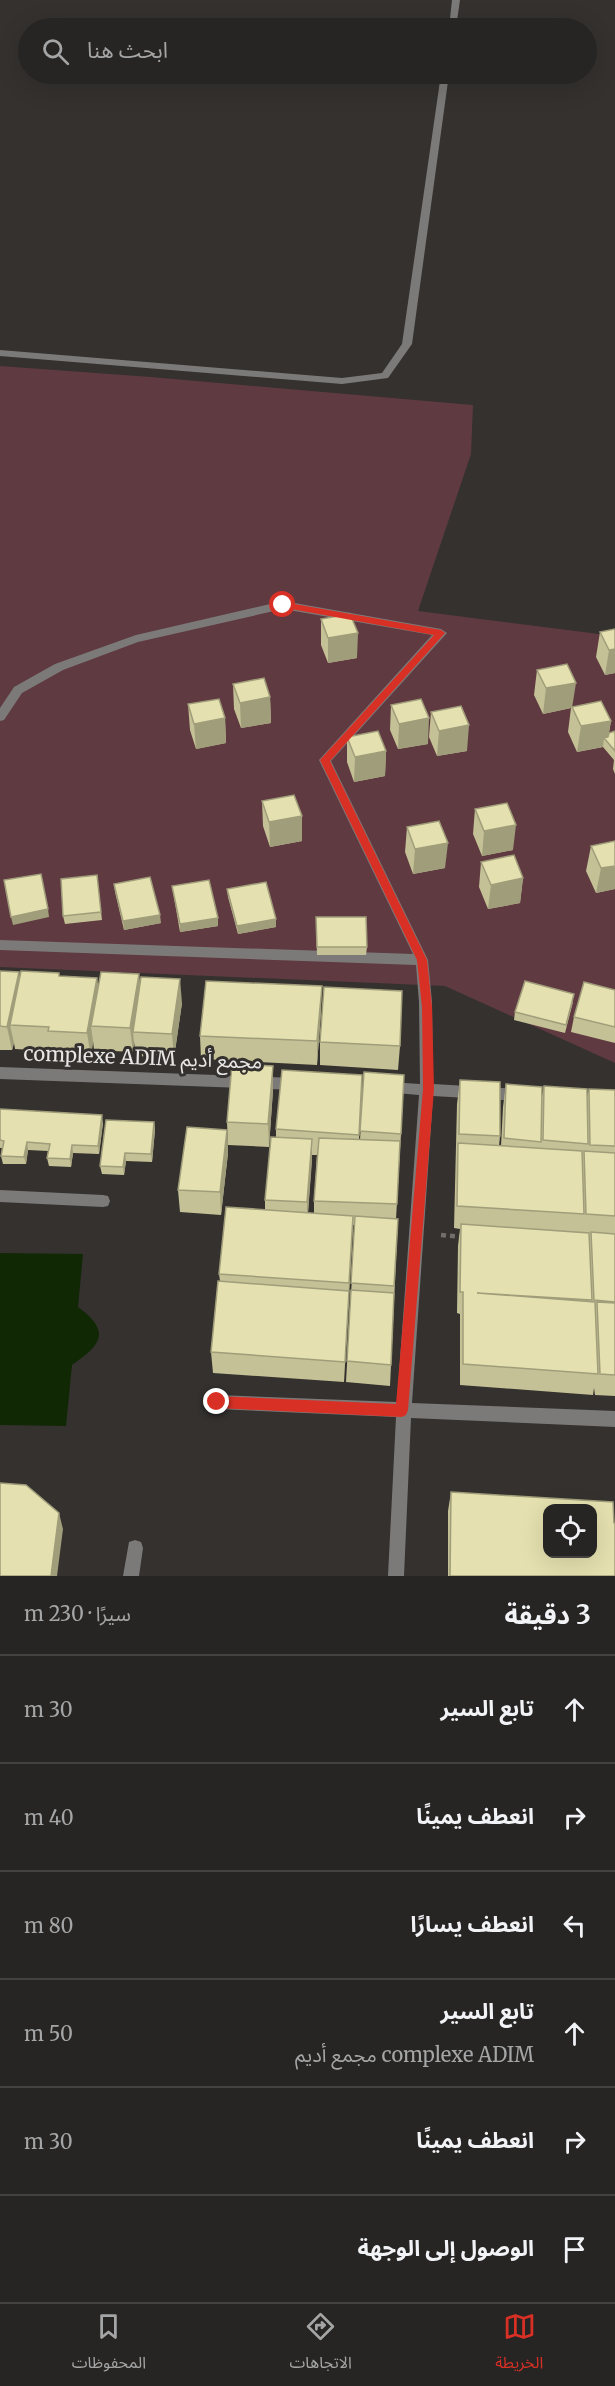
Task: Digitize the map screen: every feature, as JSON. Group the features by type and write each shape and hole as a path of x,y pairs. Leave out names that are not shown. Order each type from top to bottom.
{"street":[{"path":"453,18 456,0"},
{"path":"0,353 342,381 385,376 407,344 444,84"},
{"path":"0,717 18,690 59,667 136,639 283,605 441,633 325,760 422,960 427,1007 428,1089 402,1410 396,1576"},
{"path":"0,945 422,960"},
{"name":"complexe ADIM مجمع أديم","path":"0,1073 309,1085"},
{"path":"381,1088 533,1096"},
{"path":"0,1196 103,1201"},
{"path":"217,1402 615,1419"},
{"path":"131,1576 135,1548"}],"shaded area":[{"path":"0,366 473,405 471,454 418,611 615,636 615,1063 445,986 0,967"},
{"path":"0,1253 83,1254 78,1307 95,1323 99,1331 99,1338 90,1351 72,1365 66,1426 0,1425"}],"building":[{"path":"350,614 358,633 328,638 321,619"},
{"path":"615,629 615,649 609,650 600,632"},
{"path":"567,664 576,683 546,688 537,670"},
{"path":"264,678 270,697 240,703 233,684"},
{"path":"219,699 225,718 194,724 188,704"},
{"path":"421,699 429,718 399,724 391,705"},
{"path":"601,701 611,721 581,726 572,707"},
{"path":"461,706 469,725 439,731 431,712"},
{"path":"378,731 386,751 355,757 347,737"},
{"path":"615,731 615,751 604,738"},
{"path":"294,795 302,816 269,822 262,801"},
{"path":"507,803 516,825 484,831 475,809"},
{"path":"439,821 448,843 415,849 407,827"},
{"path":"615,841 615,866 601,868 591,846"},
{"path":"514,855 523,878 491,885 481,862"},
{"path":"41,874 48,909 11,917 4,880"},
{"path":"97,875 101,912 63,916 61,879"},
{"path":"150,877 160,915 123,921 114,884"},
{"path":"209,880 218,918 180,924 172,886"},
{"path":"266,882 276,919 237,926 227,889"},
{"path":"316,917 366,917 367,947 317,947"},
{"path":"0,971 19,972 7,1027 0,1026"},
{"path":"21,971 97,978 87,1033 48,1031 49,1027 10,1025"},
{"path":"101,972 139,974 130,1028 91,1026"},
{"path":"141,977 180,979 172,1034 133,1032"},
{"path":"206,981 322,986 317,1041 200,1036"},
{"path":"525,981 574,994 566,1025 515,1012"},
{"path":"584,982 615,990 615,1027 574,1017"},
{"path":"324,987 402,991 400,1046 320,1042"},
{"path":"232,1064 273,1066 268,1124 227,1122"},
{"path":"282,1070 362,1075 359,1135 276,1129"},
{"path":"364,1072 404,1075 401,1134 360,1131"},
{"path":"460,1080 500,1082 500,1136 459,1134"},
{"path":"506,1084 542,1087 541,1142 504,1138"},
{"path":"544,1086 587,1089 588,1144 543,1140"},
{"path":"589,1089 615,1090 615,1146 590,1145"},
{"path":"0,1109 102,1115 98,1146 72,1145 70,1159 47,1158 50,1144 27,1142 24,1157 1,1156 4,1141 0,1140"},
{"path":"106,1120 154,1122 151,1154 125,1153 123,1167 100,1166"},
{"path":"187,1127 227,1130 220,1192 178,1190"},
{"path":"271,1137 312,1139 307,1202 265,1200"},
{"path":"319,1138 400,1141 397,1204 314,1201"},
{"path":"458,1143 582,1151 584,1214 457,1206"},
{"path":"584,1151 615,1153 615,1216 586,1214"},
{"path":"226,1207 353,1216 349,1283 219,1274"},
{"path":"355,1216 398,1219 394,1286 351,1283"},
{"path":"461,1224 589,1233 592,1300 477,1293 595,1302 598,1374 463,1364 463,1292 460,1292"},
{"path":"591,1232 615,1234 615,1302 594,1300"},
{"path":"218,1281 349,1291 345,1362 211,1352"},
{"path":"351,1290 394,1293 391,1365 347,1361"},
{"path":"597,1302 615,1303 615,1375 600,1374"},
{"path":"0,1483 26,1485 59,1513 51,1576 0,1576"},
{"path":"451,1492 613,1502 615,1576 450,1576"}],"route":[{"path":"217,1402 402,1410 417,1234 428,1089 427,1007 422,960 325,760 441,633 283,605"}]}
